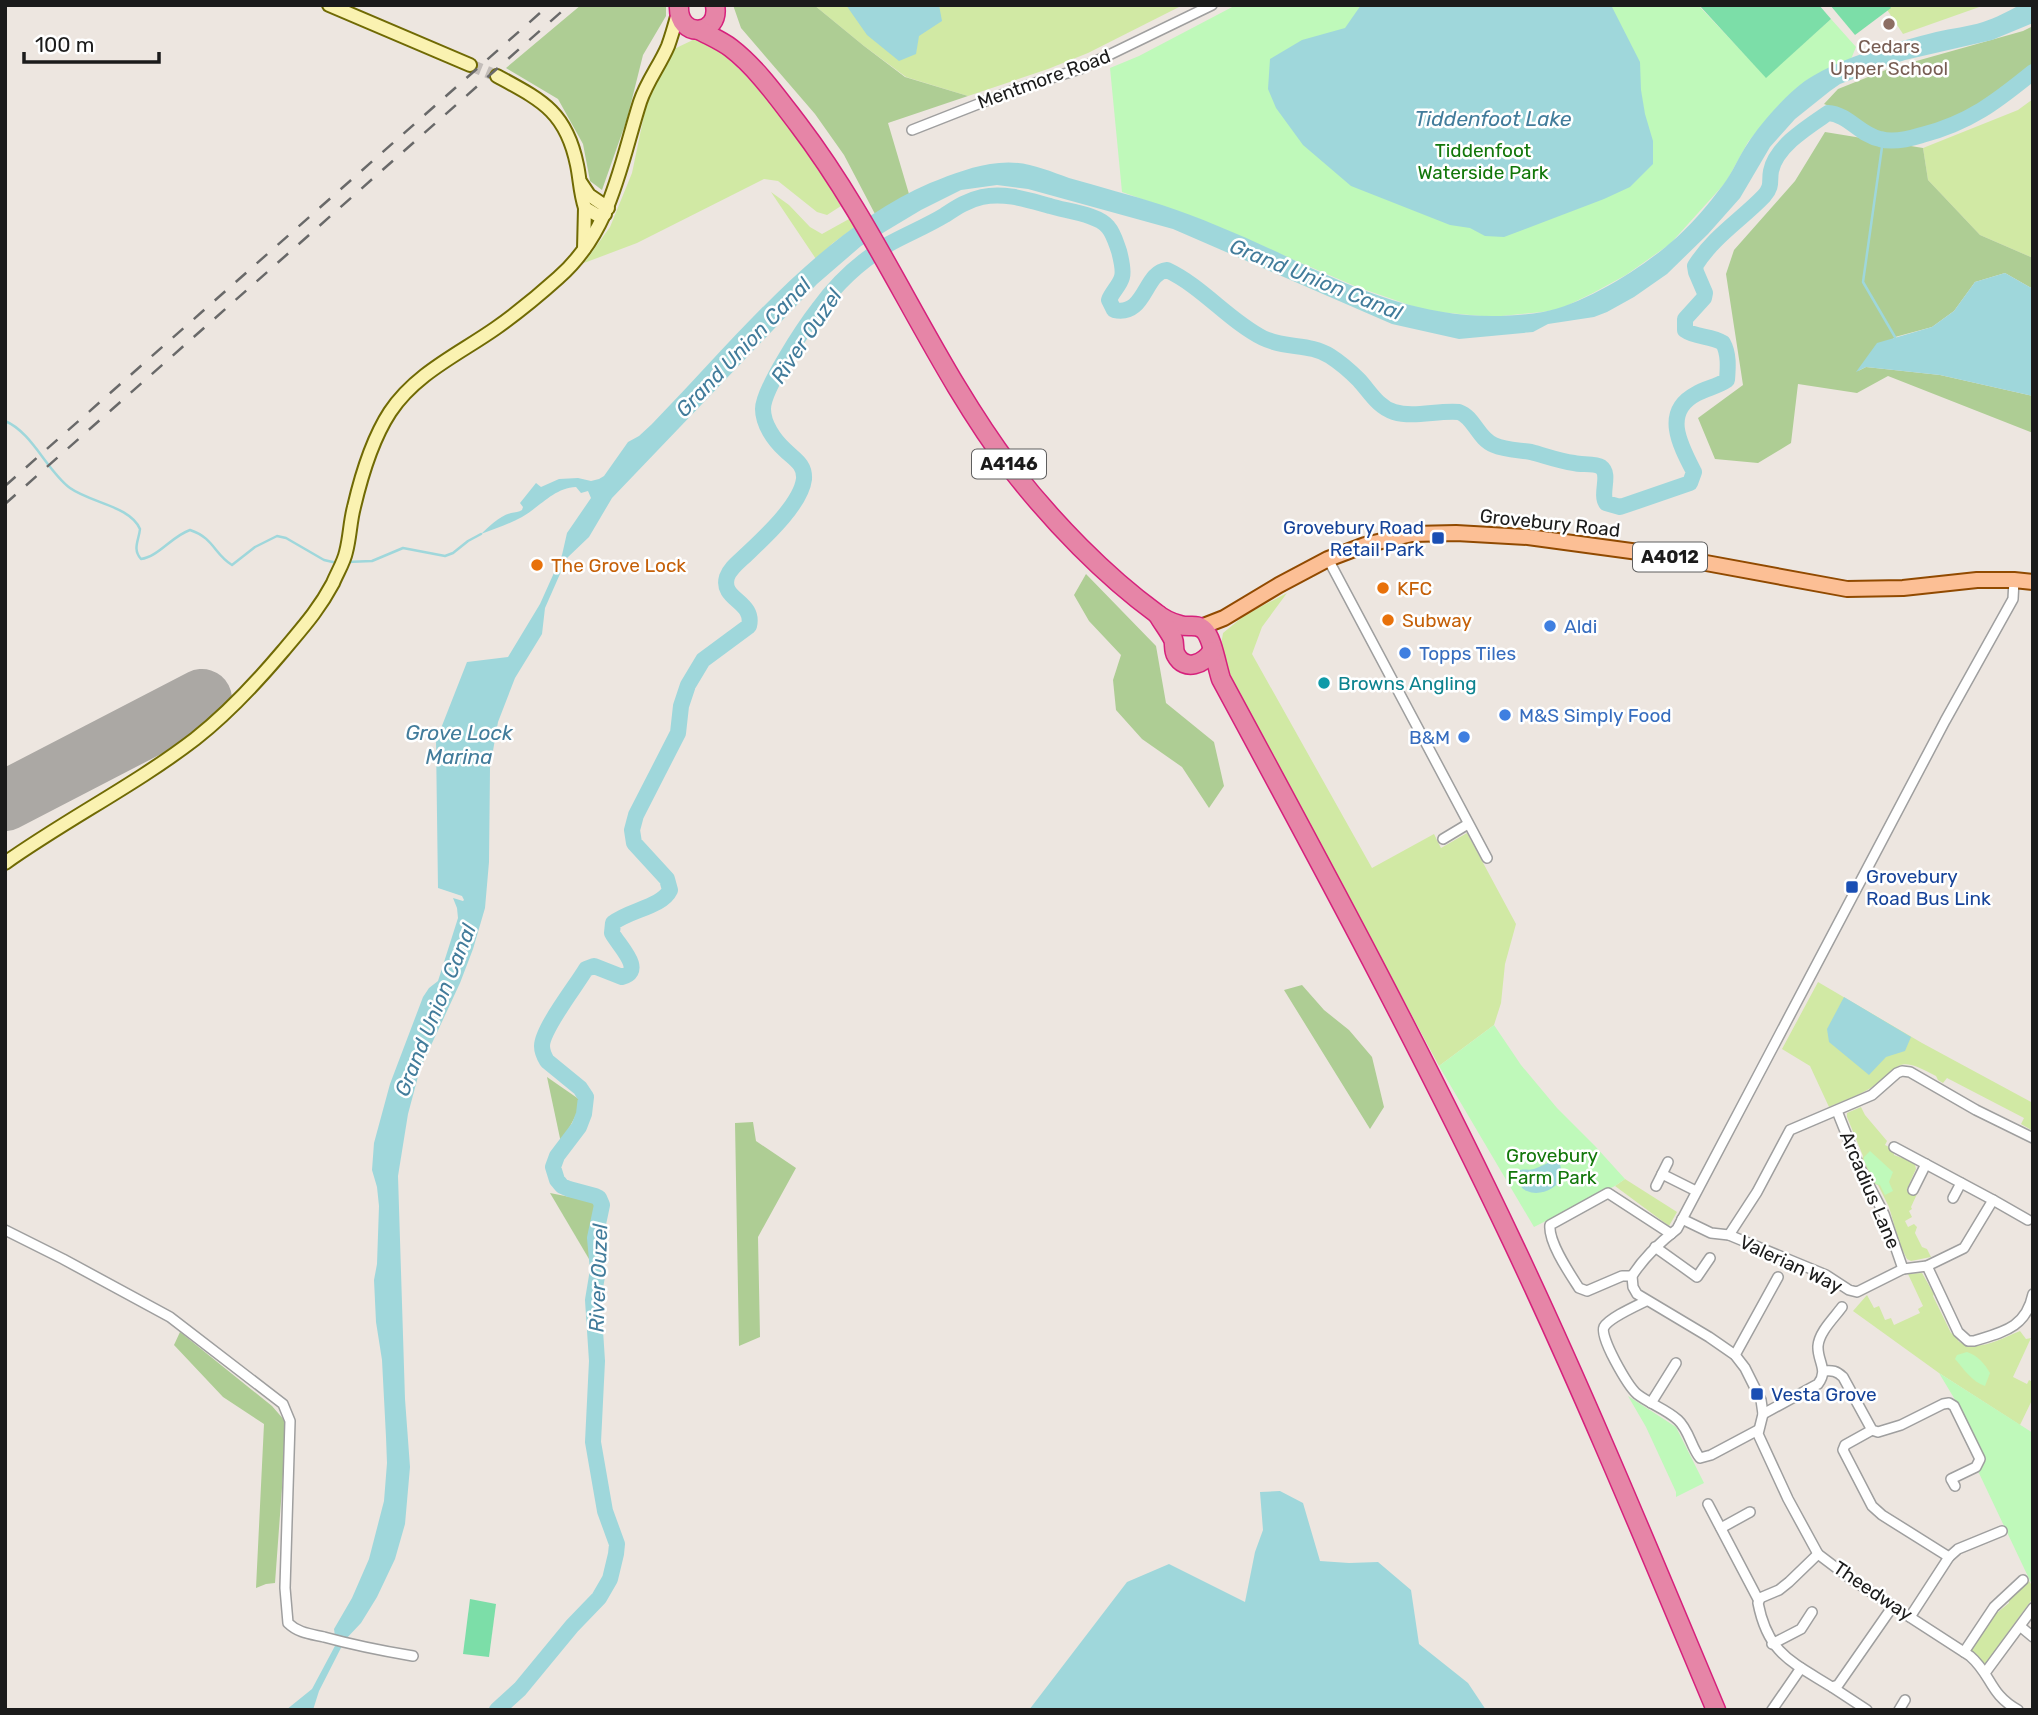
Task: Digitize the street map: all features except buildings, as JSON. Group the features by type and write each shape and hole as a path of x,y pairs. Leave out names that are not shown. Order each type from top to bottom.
{"highway":[{"path":"679,8 684,24 697,30 711,24 715,9"},
{"name":"A4146","path":"715,9 731,48"},
{"name":"A4146","path":"697,30 731,48 748,64 812,142 841,185 964,399 1013,471 1061,528 1111,575 1158,615 1203,636 1221,679 1421,1058 1511,1240 1585,1400 1716,1710"},
{"name":"A4146","path":"1158,615 1174,640 1174,652 1179,660 1188,665 1198,664 1221,679"},
{"path":"1174,640 1179,631 1203,636 1207,660 1198,664"}],"main road":[{"path":"329,5 470,65"},
{"path":"5,863 195,738 249,690 307,624 332,583 346,553 358,492 377,437 390,412 426,374 522,308 560,276 584,249 606,211 627,153 641,100 667,47 679,8"},
{"path":"667,47 697,30"},
{"path":"497,76 537,97 564,127 581,183 584,249"},
{"path":"581,183 606,211"},
{"path":"584,208 597,215 606,211"},
{"name":"Grovebury Road","path":"1203,636 1224,618 1270,589 1328,559 1365,545 1412,534 1479,533 1540,538 1668,556 1847,589 1903,588 1977,580 2033,582"}],"street":[{"name":"Mentmore Road","path":"912,130 1019,88 1080,69 1212,5"},
{"path":"1328,559 1487,858"},
{"path":"1646,1301 1608,1322 1603,1330 1603,1335 1635,1392 1681,1422 1700,1458 1758,1430 1763,1413 1761,1400 1745,1368 1735,1355 1646,1301 1633,1287 1632,1276 1655,1247 1677,1229 2012,599 2014,580"},
{"path":"1443,839 1468,824"},
{"path":"1728,1235 1757,1192 1790,1130 1872,1095 1902,1071 1910,1072 1976,1110 2033,1138"},
{"name":"Arcadius Lane","path":"1837,1111 1859,1166 1884,1214 1903,1269"},
{"path":"1894,1147 2028,1220"},
{"path":"1656,1186 1668,1162"},
{"path":"1913,1190 1926,1164"},
{"path":"1662,1174 1696,1191"},
{"path":"1953,1198 1961,1183"},
{"path":"1632,1276 1622,1276 1587,1291 1579,1288 1553,1241 1550,1225 1608,1193 1671,1234"},
{"name":"Valerian Way","path":"1682,1219 1711,1233 1728,1235 1826,1275 1857,1292 1903,1269 1927,1266 1964,1248 1993,1200"},
{"path":"5,1230 170,1317 283,1404 290,1421 286,1619 290,1626 298,1631 350,1645 413,1656"},
{"path":"1655,1247 1698,1277 1710,1258"},
{"path":"1927,1266 1958,1332 1968,1340 1974,1341 2015,1326 2022,1320 2033,1294"},
{"path":"1735,1355 1779,1277"},
{"path":"1763,1413 1818,1384 1822,1379 1824,1371 1819,1355 1820,1338 1842,1307"},
{"path":"1651,1402 1676,1363"},
{"path":"1824,1371 1833,1370 1843,1377 1872,1430 1878,1432 1943,1404 1954,1406 1980,1459 1976,1466 1951,1479"},
{"name":"Theedway","path":"1758,1430 1788,1499 1818,1554 1851,1579 1975,1660 2000,1699 2018,1710"},
{"path":"1872,1430 1845,1445 1843,1450 1872,1506 1950,1557"},
{"path":"1708,1504 1759,1601 1759,1611 1772,1644 1783,1656 1832,1687 1852,1706 1867,1710"},
{"path":"1721,1528 1749,1513"},
{"path":"1910,1617 1958,1549 2001,1531"},
{"path":"1759,1601 1789,1582 1818,1554"},
{"path":"1964,1652 1994,1606 2023,1580"},
{"path":"1832,1687 1841,1682 1893,1606"},
{"path":"1985,1673 2033,1608"},
{"path":"1772,1644 1801,1629 1812,1612"},
{"path":"2021,1626 2033,1637"},
{"path":"1772,1710 1801,1668"},
{"path":"1899,1710 1905,1700"}],"green space":[{"path":"581,5 666,5 666,16 643,55 627,119 602,190 590,181 583,144 558,99 506,68"},
{"path":"733,5 814,5 905,77 968,96 888,123 909,194 875,214 844,155 815,114 741,28"},
{"path":"814,5 1183,5 1088,53 968,96 906,77"},
{"name":"Tiddenfoot Waterside Park","path":"1236,5 1698,5 1766,77 1831,19 1856,47 1851,59 1807,80 1777,107 1748,142 1726,182 1670,244 1626,275 1560,309 1492,317 1427,311 1357,287 1201,220 1122,192 1110,68 1139,56"},
{"path":"1699,5 1819,5 1831,19 1766,78"},
{"path":"1830,5 1889,5 1891,8 1855,35"},
{"path":"1884,5 1985,5 1903,34"},
{"path":"2033,26 2033,63 1963,116 1907,133 1884,134 1862,127 1837,109 1824,104 1838,89 1888,69"},
{"path":"695,39 721,53 772,105 808,151 841,206 827,215 817,212 778,181 764,179 637,243 584,263 610,227 632,173 648,96 674,49"},
{"path":"2033,99 2033,258 1980,235 1928,180 1923,148 2018,110"},
{"path":"1825,132 1923,148 1928,180 1980,235 2033,258 2033,289 2005,273 1975,282 1954,311 1932,327 1895,337 1858,371 1866,367 1940,375 2033,396 2033,433 1888,376 1857,393 1798,384 1791,443 1758,463 1715,459 1698,418 1743,385 1726,274 1734,250 1795,181"},
{"path":"771,192 789,205 810,227 822,234 849,219 855,227 816,259"},
{"path":"1086,574 1156,646 1166,703 1214,742 1224,786 1209,808 1182,767 1142,739 1116,710 1113,680 1121,655 1089,621 1074,595"},
{"path":"1287,593 1262,627 1252,654 1372,868 1434,834 1441,848 1467,833 1516,924 1505,964 1501,1003 1494,1025 1439,1066 1226,673 1220,652 1223,633 1245,615"},
{"path":"1818,982 1922,1043 2033,1103 2033,1131 2021,1124 2024,1118 1947,1078 1943,1083 1922,1069 1905,1064 1894,1069 1869,1089 1829,1107 1810,1066 1782,1049"},
{"path":"1302,985 1324,1010 1349,1030 1372,1057 1384,1107 1370,1129 1284,990"},
{"name":"Grovebury Farm Park","path":"1494,1025 1521,1065 1557,1108 1625,1179 1534,1227 1439,1066"},
{"path":"547,1077 583,1102 561,1143"},
{"path":"1861,1107 1887,1141 1885,1145 1893,1149 1894,1155 1915,1165 1916,1169 1907,1189 1917,1194 1909,1211 1912,1217 1905,1221 1908,1227 1914,1224 1917,1227 1915,1233 1931,1257 1911,1261 1907,1259 1889,1207 1878,1185 1872,1183 1861,1162 1863,1156 1847,1113"},
{"path":"753,1122 756,1141 796,1168 758,1237 760,1337 739,1346 735,1123"},
{"path":"1870,1151 1893,1172 1889,1182 1893,1191 1885,1195 1864,1161"},
{"path":"1625,1179 1677,1212 1669,1226 1615,1186"},
{"path":"550,1193 595,1202 589,1259"},
{"path":"1922,1273 1951,1333 1960,1339 1958,1341 1973,1346 1981,1345 2020,1331 2026,1339 2031,1338 2013,1377 2027,1384 2029,1380 2033,1382 2033,1398 2020,1425 1939,1373 1853,1311 1867,1295 1874,1308 1879,1306 1885,1320 1891,1318 1894,1325 1920,1313 1918,1309 1923,1306 1908,1274"},
{"path":"180,1332 272,1406 285,1421 275,1583 256,1588 264,1424 223,1397 174,1345"},
{"path":"1967,1352 1980,1360 1990,1373 1985,1386 1972,1378 1955,1359 1957,1355"},
{"path":"1939,1373 2033,1433 2033,1587 1977,1469 1973,1436 1966,1418"},
{"path":"1628,1396 1676,1427 1704,1483 1676,1497 1646,1427"},
{"path":"2027,1578 2033,1587 2033,1598 1985,1664 1968,1650 1994,1612 2009,1603 2009,1599"},
{"path":"470,1599 496,1604 489,1657 463,1654"}],"water":[{"path":"846,5 939,5 942,21 919,36 916,54 899,61 867,35"},
{"name":"Tiddenfoot Lake","path":"1361,5 1611,5 1640,62 1641,90 1653,141 1653,164 1630,187 1504,237 1485,236 1470,228 1450,225 1351,186 1303,145 1276,108 1268,89 1270,59 1302,40 1345,28"},
{"path":"2020,5 2033,5 2033,23 1992,40 1905,60 1840,84 1795,119 1770,147 1740,198 1667,274 1607,312 1594,317 1548,324 1533,332 1459,339 1392,324 1173,229 1028,189 997,185 961,190 921,210 861,246 817,284 612,498 589,537 567,558 545,608 542,634 515,678 498,722 490,768 489,862 485,908 460,983 420,1069 408,1114 398,1176 405,1399 410,1467 405,1524 395,1559 377,1597 361,1623 345,1640 319,1691 313,1710 286,1710 312,1689 336,1644 334,1629 352,1598 369,1559 384,1501 387,1463 382,1360 376,1322 374,1280 379,1206 372,1170 374,1143 390,1084 423,997 438,981 458,918 453,898 464,900 462,896 438,888 436,741 467,662 508,657 540,604 562,555 567,533 591,498 588,491 581,493 576,487 568,488 554,494 522,517 481,534 502,517 522,510 520,503 536,483 541,487 559,479 578,478 591,481 604,476 628,442 652,424 747,323 815,258 851,229 889,204 956,173 990,164 1027,164 1179,211 1385,298 1477,316 1543,312 1575,302 1609,285 1642,265 1676,238 1723,185 1748,143 1767,118 1792,91 1808,79 1870,51 1920,36 1983,22"},
{"path":"2005,273 2033,289 2033,396 1940,375 1866,367 1856,372 1877,343 1932,327 1954,311 1975,282"},
{"path":"1844,997 1911,1037 1905,1051 1886,1057 1869,1075 1829,1042 1827,1029"},
{"path":"1555,1161 1560,1164 1563,1177 1552,1188 1532,1193 1520,1185 1516,1177 1518,1171 1534,1169"},
{"path":"1280,1491 1303,1503 1320,1561 1378,1562 1411,1590 1419,1644 1468,1683 1486,1710 1029,1710 1127,1582 1169,1564 1245,1602 1255,1552 1263,1530 1260,1492"}],"waterway":[{"name":"River Ouzel","path":"497,1710 520,1689 599,1598 610,1579 617,1544 605,1511 593,1442 597,1361 593,1300 598,1270 595,1238 602,1205 599,1198 569,1189 557,1180 553,1167 557,1156 579,1127 586,1097 580,1088 547,1061 542,1050 543,1039 586,969 594,966 622,977 629,974 631,964 612,933 613,923 660,900 670,890 667,879 634,843 632,830 636,815 678,733 681,706 688,685 703,660 749,626 747,611 728,591 728,574 781,520 801,489 803,469 773,437 763,409 770,387 786,358 834,290 879,250 977,198 1008,196 1081,214 1097,219 1108,227 1119,251 1122,277 1109,300 1114,310 1133,307 1154,278 1167,270 1192,285 1250,331 1263,338 1280,344 1314,349 1330,356 1352,373 1388,410 1402,414 1459,412 1469,418 1484,438 1498,447 1601,467 1605,474 1604,499 1606,503 1620,507 1690,483 1694,472 1677,430 1679,410 1696,394 1727,380 1728,365 1723,343 1685,330 1685,319 1704,298 1705,293 1695,266 1719,237 1767,192 1774,162 1786,145 1828,113 1842,117 1873,137 1885,140 1896,141 1939,130 1981,110 2033,72"},
{"path":"1883,140 1863,282 1895,337"},
{"path":"5,421 23,434 70,488 119,510 135,521 140,529 136,548 141,559 190,530 204,537 232,565 255,547 277,536 286,538 324,560 337,563"},
{"path":"347,562 372,561 403,548 445,556 481,534"}],"runway":[{"path":"5,801 202,699"}],"tunnel":[{"path":"470,65 497,76"}],"railway":[{"path":"5,486 549,5"},
{"path":"5,504 569,5"}],"place":[{"name":"Cedars Upper School","path":"1889,24"},
{"name":"Grovebury Road Retail Park","path":"1438,538"},
{"name":"The Grove Lock","path":"537,565"},
{"name":"KFC","path":"1383,588"},
{"name":"Subway","path":"1388,620"},
{"name":"Aldi","path":"1550,626"},
{"name":"Topps Tiles","path":"1405,653"},
{"name":"Browns Angling","path":"1324,683"},
{"name":"M&S Simply Food","path":"1505,715"},
{"name":"B&M","path":"1464,737"},
{"name":"Grovebury Road Bus Link","path":"1852,887"},
{"name":"Vesta Grove","path":"1757,1394"}],"water label":[{"name":"Grand Union Canal","path":"1316,279"},
{"name":"Grand Union Canal","path":"743,347"},
{"name":"Grove Lock Marina","path":"459,744"},
{"name":"Grand Union Canal","path":"435,1010"}]}
